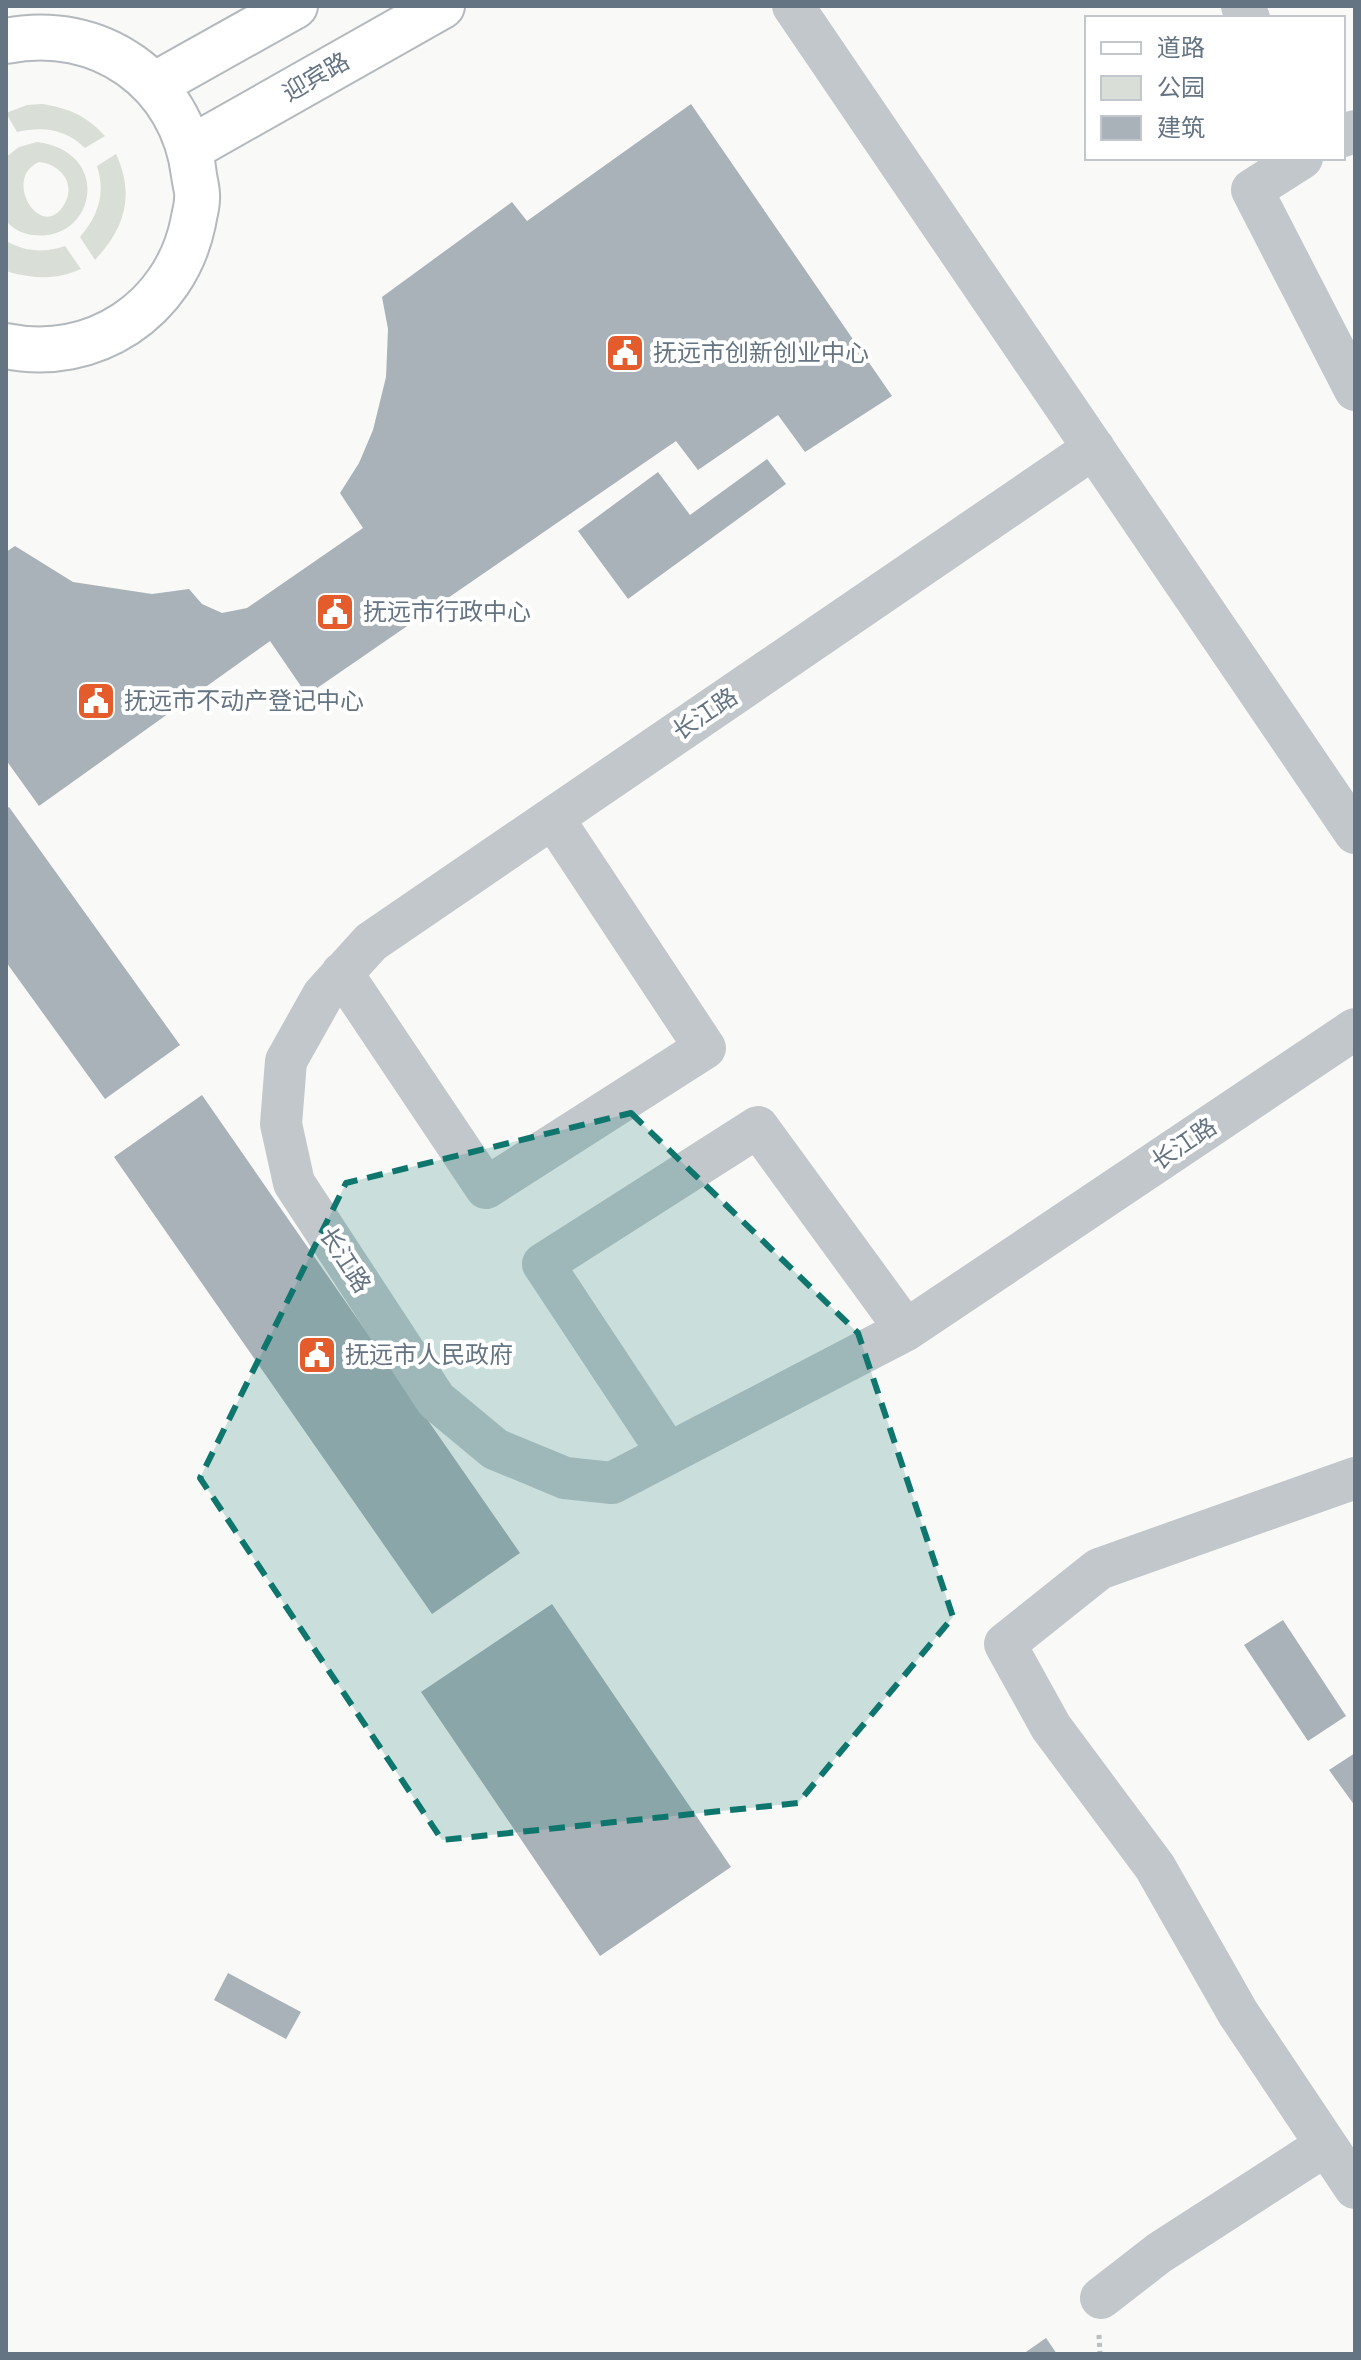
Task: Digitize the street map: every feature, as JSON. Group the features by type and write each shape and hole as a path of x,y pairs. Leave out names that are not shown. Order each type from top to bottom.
{"main road":[{"path":"154,85 295,6"},
{"name":"迎宾路","path":"191,148 442,6"},
{"path":"6,41 28,36 63,38 97,47 128,63 154,85 177,115 191,148 197,199 187,250 161,294 122,328 86,343 48,350 6,346"}],"street":[{"path":"793,6 1355,833"},
{"path":"1299,160 1252,190 1355,390"},
{"name":"长江路","path":"1094,448 371,942 323,995 286,1061 281,1124 294,1183 436,1400 495,1449 565,1478 612,1483 906,1330 1355,1029"},
{"path":"342,973 486,1188 705,1048 553,818"},
{"path":"668,1453 543,1264 758,1127 906,1330"},
{"path":"1355,1478 1099,1569 1005,1644 1051,1727 1155,1867 1238,2013 1355,2188"},
{"path":"1101,2298 1159,2253 1326,2145"}],"highlighted area":[{"path":"631,1113 858,1333 953,1617 798,1803 442,1840 200,1478 346,1183"}],"green space":[{"path":"42,104 77,114 105,136 85,148 70,137 54,131 36,129 17,132 6,113 27,105"},
{"path":"37,142 61,149 78,162 86,178 87,195 82,212 71,225 54,234 26,234 6,221 6,157 19,147","holes":["39,162 63,174 68,186 66,201 57,213 47,217 30,205 24,182 28,170"]},
{"path":"116,154 125,183 124,210 114,236 95,260 80,237 92,221 99,204 101,186 97,166"},
{"path":"6,241 35,250 65,246 81,269 45,277 9,272 6,270"}],"building":[{"name":"抚远市创新创业中心","path":"691,104 892,396 805,452 778,415 698,470 676,441 307,695 270,641 39,806 6,760 6,552 15,546 73,582 152,594 189,589 202,604 222,613 247,608 363,528 340,493 359,463 373,430 386,377 388,329 382,297 512,202 527,221"},
{"path":"767,459 786,484 628,599 578,531 658,472 690,515"},
{"path":"9,807 180,1045 105,1099 6,962 6,809"},
{"name":"抚远市人民政府","path":"202,1095 520,1553 432,1614 114,1157"},
{"path":"552,1604 731,1867 600,1956 421,1692"},
{"path":"1283,1620 1346,1716 1308,1741 1244,1645"},
{"path":"1355,1753 1355,1806 1329,1770"},
{"path":"228,1973 301,2012 286,2039 214,2000"},
{"path":"1046,2338 1057,2354 1023,2354"}],"place":[{"name":"抚远市创新创业中心","path":"625,353"},
{"name":"抚远市行政中心","path":"335,612"},
{"name":"抚远市不动产登记中心","path":"96,701"},
{"name":"抚远市人民政府","path":"317,1355"}]}
